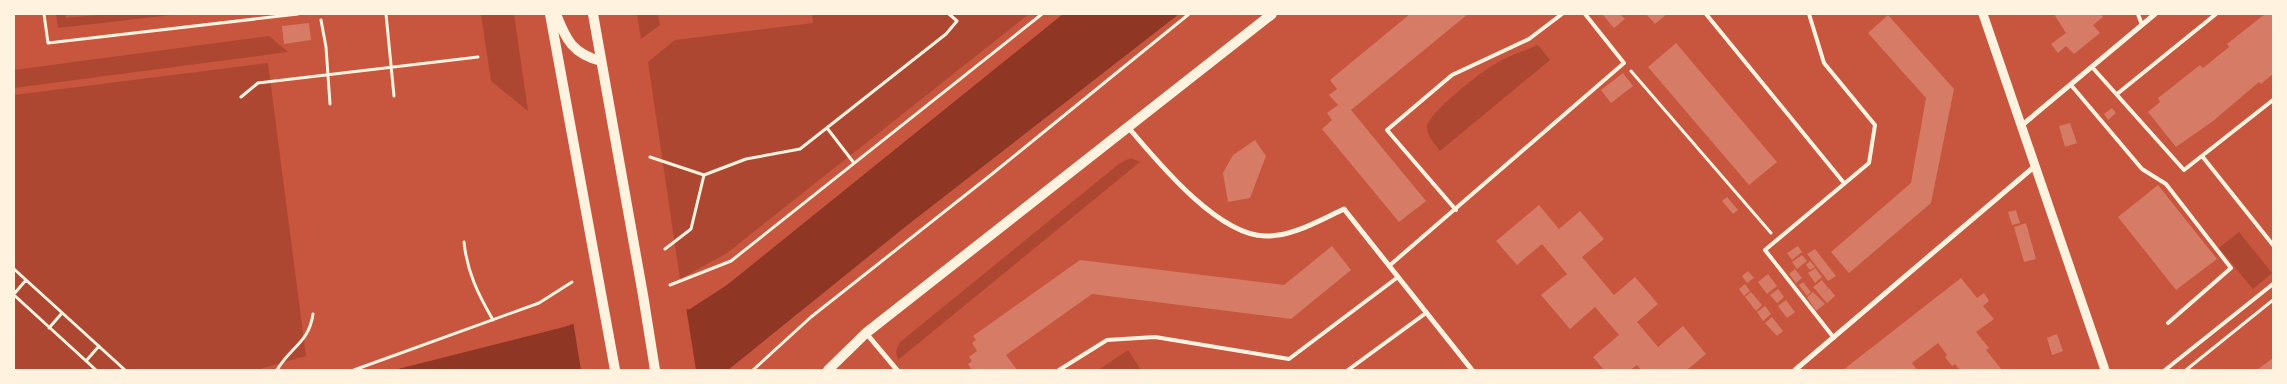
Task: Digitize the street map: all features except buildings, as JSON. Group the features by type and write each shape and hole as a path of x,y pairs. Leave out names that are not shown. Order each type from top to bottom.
{"main road":[{"path":"550,14 615,370"},
{"path":"556,14 564,34 574,48 585,57 601,61"},
{"path":"592,14 643,295 654,370"},
{"path":"828,370 866,332 1272,14"}],"street":[{"path":"1983,14 2105,370"},
{"path":"2021,126 2155,14"},
{"path":"1128,127 1172,179 1231,226 1264,236 1278,234 1304,227 1344,209 1472,370"},
{"path":"1795,370 2034,166"},
{"path":"866,332 897,370"}],"lane":[{"path":"1456,210 1387,130 1452,75 1529,38 1562,14"},
{"path":"1389,266 1624,63 1585,14"},
{"path":"1706,14 1844,183"},
{"path":"1809,14 1824,63 1875,125 1869,163 1765,250 1834,338"},
{"path":"2138,14 2142,25"},
{"path":"2117,94 2216,14"},
{"path":"2092,67 2184,170 2273,100"},
{"path":"2071,84 2142,169 2166,184 2232,268 2168,323"},
{"path":"2202,156 2273,245"},
{"path":"1059,370 1108,340 1155,337 1289,359 1398,277"},
{"path":"2165,370 2273,284"},
{"path":"1348,370 1426,313"}],"path":[{"path":"44,14 48,43 298,14"},
{"path":"386,14 394,96"},
{"path":"650,157 704,175 746,159 800,149 946,34 957,21 949,14"},
{"path":"670,284 731,261 1042,14"},
{"path":"753,370 811,318 1189,14"},
{"path":"321,20 326,47 330,104"},
{"path":"241,97 258,83 478,57"},
{"path":"1624,63 1777,240"},
{"path":"827,128 854,163"},
{"path":"665,249 691,229 704,175"},
{"path":"464,242 466,264 474,287 493,320"},
{"path":"14,270 125,370"},
{"path":"26,280 14,295 96,370"},
{"path":"354,370 540,303 572,282"},
{"path":"2186,370 2273,300"},
{"path":"50,328 62,313"},
{"path":"278,370 290,351 300,346 305,338 313,314"},
{"path":"86,361 99,346"}],"shaded area":[{"path":"56,14 65,14 66,18 107,14 180,14 58,28"},
{"path":"481,14 514,14 528,111 491,81"},
{"path":"637,14 658,14 660,25 641,39"},
{"path":"812,14 1029,14 727,253 680,279 648,62 675,40 813,23"},
{"path":"1063,14 1179,14 905,227 728,370 394,370 564,327 587,319 690,309 727,285"},
{"path":"269,36 288,52 14,88 14,70"},
{"path":"1538,45 1550,60 1440,151 1427,130 1430,120 1436,112 1456,93 1488,68 1505,58"},
{"path":"268,63 306,356 256,370 14,370 14,95"},
{"path":"1131,158 1140,162 898,360 896,352 899,343 1120,163"},
{"path":"2239,232 2272,273 2253,289 2219,248"},
{"path":"1128,350 1141,370 1098,370"}],"pier":[{"path":"686,307 696,370 581,370 573,321 587,317"}]}
